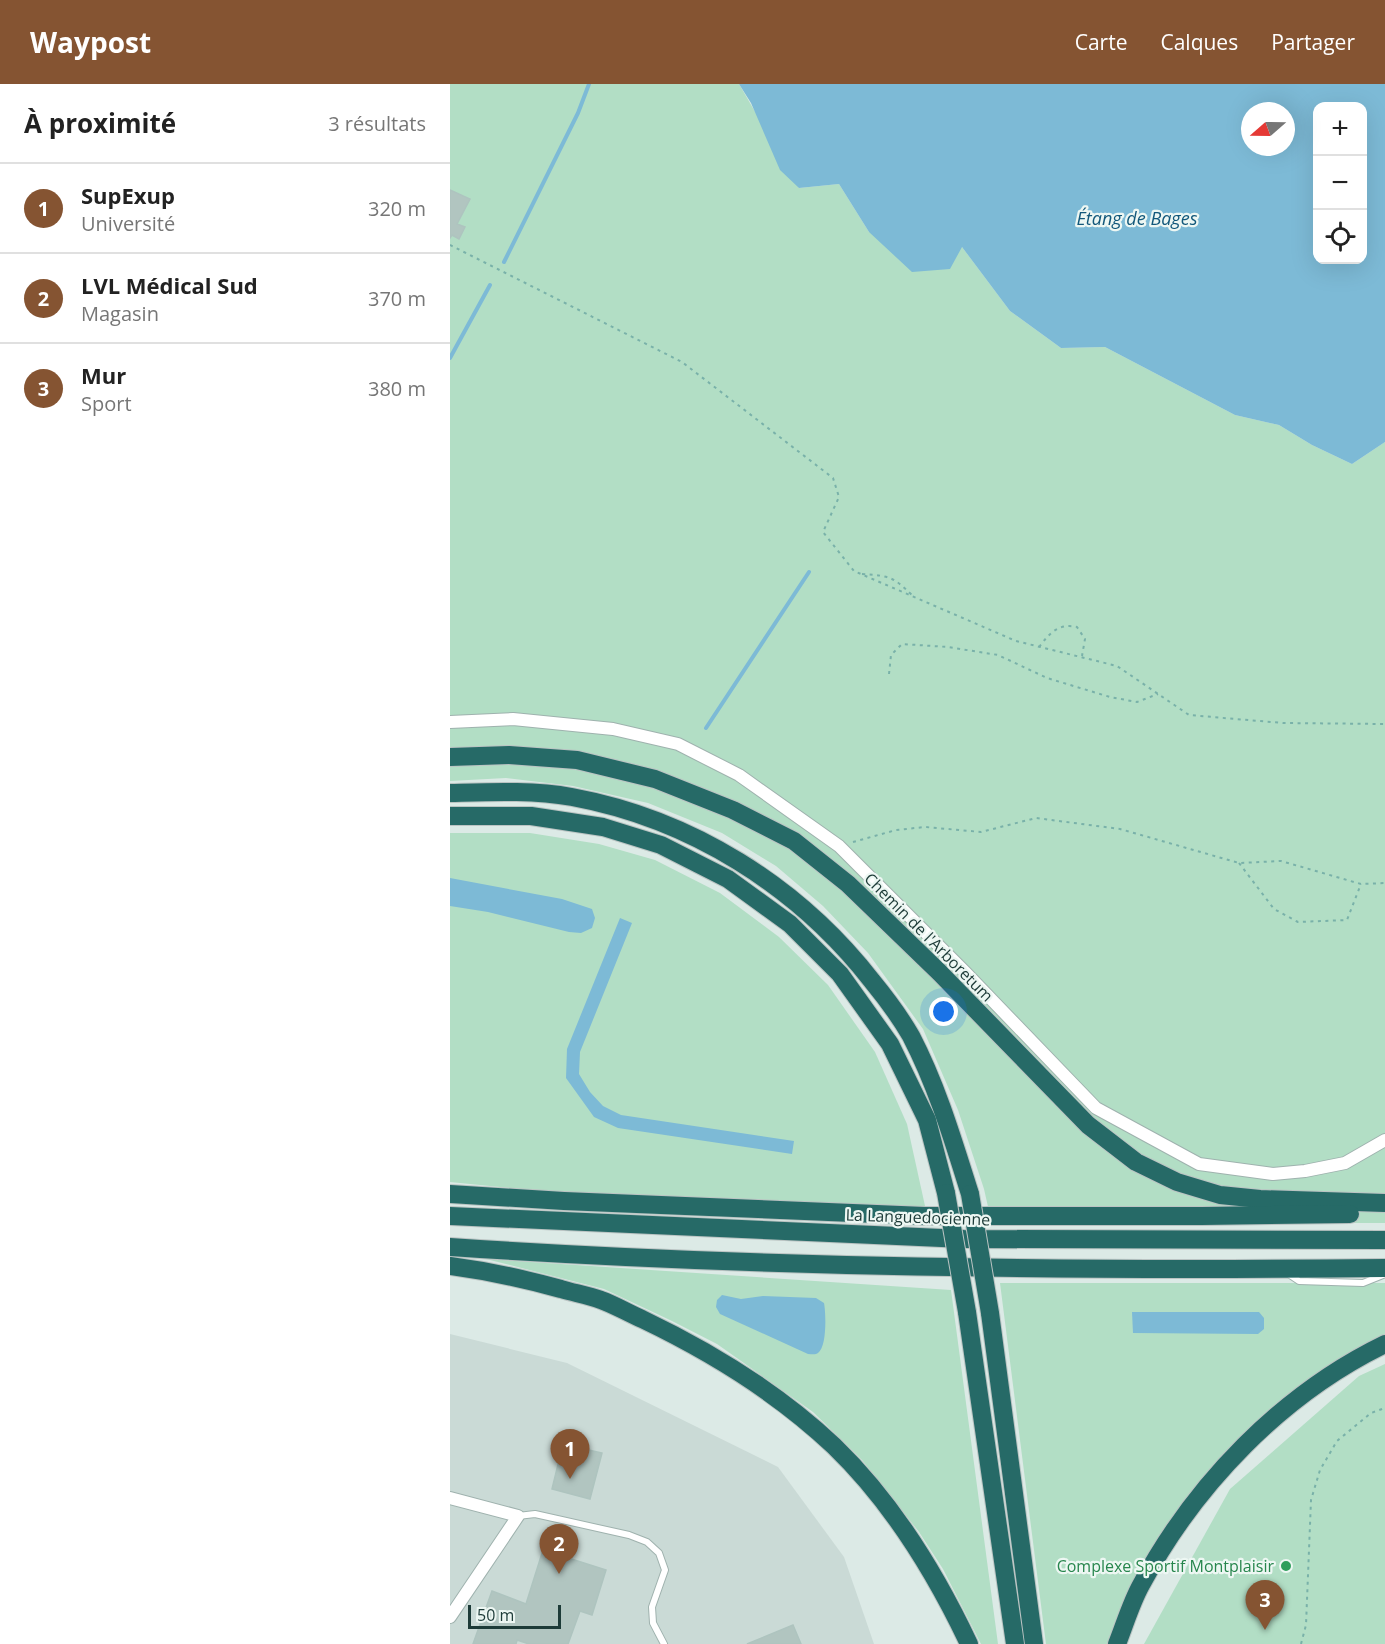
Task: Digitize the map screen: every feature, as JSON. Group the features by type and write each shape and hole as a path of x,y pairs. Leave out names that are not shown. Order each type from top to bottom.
{"highway":[{"path":"450,757 509,755 577,760 656,779 734,810 794,842 848,884 939,972 1088,1125 1136,1161 1176,1182 1220,1195 1260,1199 1385,1203"},
{"path":"450,793 505,792 572,797 648,817 715,848 767,878 815,917 855,959 884,996 910,1034 932,1078 970,1194 990,1313 1034,1644"},
{"path":"450,816 531,816 603,827 661,845 728,879 790,924 840,974 890,1044 927,1120 946,1194 967,1312 1015,1644"},
{"path":"450,1194 564,1202 925,1216 1202,1216 1385,1213"},
{"name":"La Languedocienne","path":"450,1216 964,1239 1385,1240"},
{"path":"450,1247 660,1259 919,1267 1123,1270 1385,1268"},
{"path":"450,1266 538,1283 600,1299 711,1354 750,1380 813,1428 835,1448 875,1492 910,1538 933,1575 969,1644"},
{"path":"1117,1644 1140,1587 1163,1546 1206,1490 1248,1441 1306,1392 1354,1359 1385,1344"}],"street":[{"name":"Chemin de l'Arboretum","path":"450,722 513,719 613,729 678,744 738,775 839,846 975,982 1096,1108 1199,1164 1272,1174 1305,1172 1344,1163 1385,1140"},
{"path":"450,1498 518,1516 450,1617"}],"lane":[{"path":"1282,1269 1299,1281 1363,1283 1385,1274"},
{"path":"518,1516 536,1514 630,1535 648,1542 659,1552 665,1570 652,1607 653,1623 664,1644"}],"path":[{"path":"450,245 682,362 833,478 839,497 823,532 854,571 1016,641 1118,666 1189,715 1283,723 1385,724"},
{"path":"860,574 888,576 897,580 914,597"},
{"path":"1039,647 1053,630 1068,625 1077,627 1085,639 1082,657"},
{"path":"889,674 891,655 902,644 948,647 998,655 1047,678 1110,697 1137,702 1158,694"},
{"path":"839,846 896,830 925,827 981,832 1036,818 1120,829 1239,863 1281,861 1361,884 1385,883"},
{"path":"1239,863 1274,909 1298,922 1347,920 1361,884"},
{"path":"1301,1644 1306,1625 1311,1500 1320,1470 1336,1441 1371,1413 1385,1408"}],"shaded area":[{"path":"450,1334 567,1363 778,1467 844,1557 874,1644 450,1644"}],"green space":[{"path":"450,84 739,84 799,188 839,184 869,232 962,247 1010,311 1061,348 1105,347 1235,415 1279,425 1312,445 1352,464 1385,442 1385,1223 1117,1223 991,1220 984,1189 958,1110 923,1029 868,953 823,906 776,866 722,833 648,803 573,786 506,778 450,781"},
{"path":"450,833 530,833 599,844 655,860 720,893 779,937 828,985 875,1052 907,1124 927,1215 551,1192 450,1182"},
{"path":"486,1259 951,1290 998,1644 981,1644 943,1569 919,1532 862,1460 813,1412 717,1344 604,1289"},
{"path":"1000,1283 1385,1283 1385,1336 1243,1435 1109,1644 1046,1644"},
{"name":"Complexe Sportif Montplaisir","path":"1385,1364 1385,1644 1144,1644 1230,1489 1359,1376"}],"water":[{"name":"Étang de Bages","path":"739,84 1385,84 1385,442 1352,464 1312,445 1279,425 1235,415 1105,347 1061,348 1010,311 962,247 950,269 912,272 869,232 839,184 799,188 780,170 751,103"},
{"path":"450,878 562,899 592,909 595,918 592,928 581,933 569,932 488,912 450,906"},
{"path":"620,918 632,923 580,1052 579,1074 590,1092 603,1106 621,1115 794,1141 792,1154 618,1128 594,1117 566,1078 567,1049"},
{"path":"722,1295 741,1299 763,1296 816,1298 824,1303 825,1308 825,1330 821,1350 816,1354 808,1354 720,1314 716,1307 717,1300"},
{"path":"1132,1312 1259,1312 1264,1318 1264,1329 1258,1334 1133,1333"}],"building":[{"path":"450,190 470,199 457,224 465,227 459,239 452,235 450,238"},
{"path":"563,1444 602,1453 590,1499 552,1489"},
{"path":"543,1550 606,1570 592,1615 580,1611 568,1644 529,1644 517,1640 516,1644 473,1644 492,1591 526,1604"},
{"path":"793,1625 801,1644 747,1644"}],"waterway":[{"path":"504,262 578,113 589,84"},
{"path":"450,358 490,285"},
{"path":"706,728 809,572"}],"place":[{"name":"SupExup","path":"570,1479"},
{"name":"Complexe Sportif Montplaisir","path":"1286,1566"},
{"name":"LVL Médical Sud","path":"559,1574"},
{"name":"Mur","path":"1265,1630"}]}
